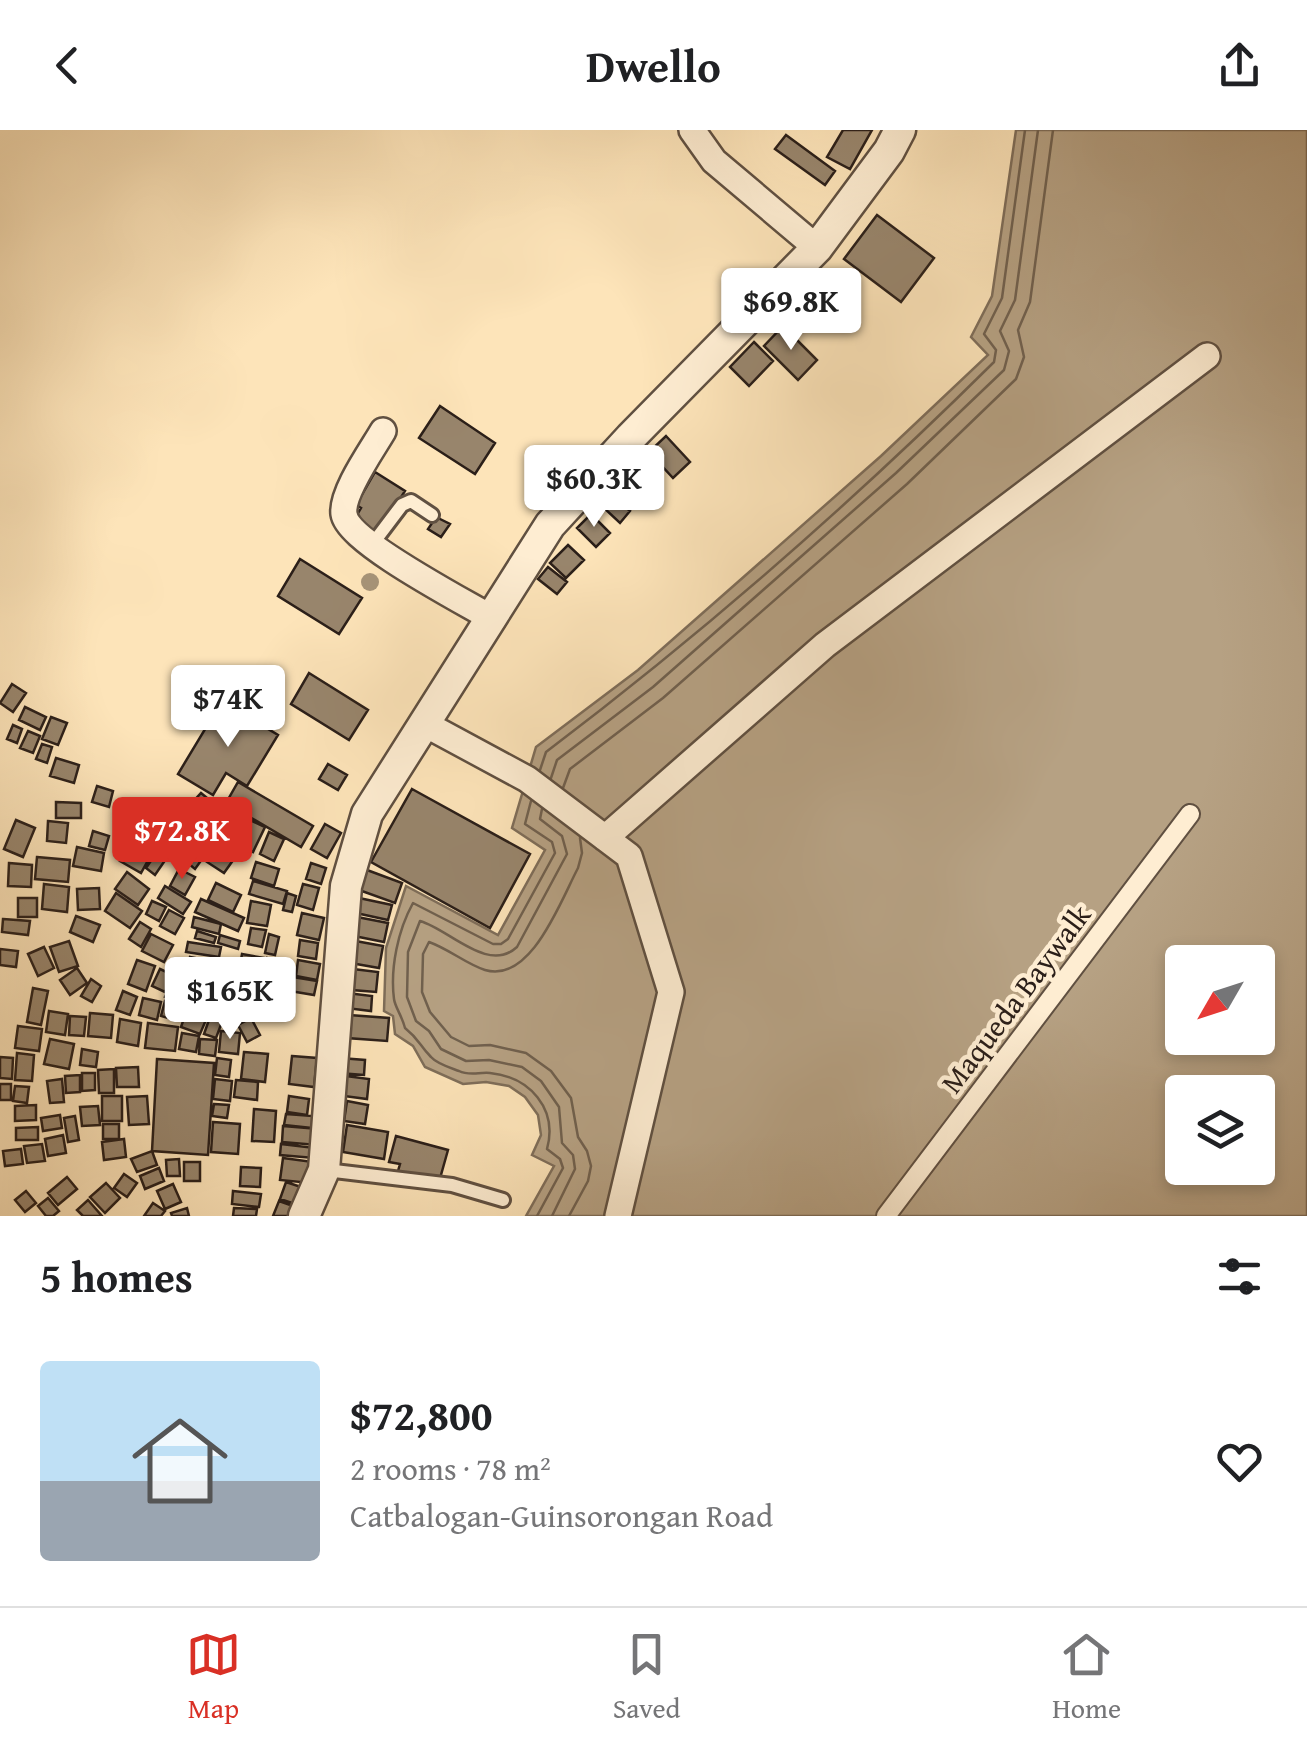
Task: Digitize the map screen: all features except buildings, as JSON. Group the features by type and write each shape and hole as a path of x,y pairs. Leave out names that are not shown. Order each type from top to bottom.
{"street":[{"path":"692,130 714,162 817,248"},
{"path":"304,1216 324,1170 346,886 367,814 550,525 630,437 817,248 900,130"},
{"path":"605,838 825,645 1206,356"},
{"path":"382,431 345,500 349,528 371,546 493,619"},
{"path":"425,724 527,780 629,856 671,992 618,1216"},
{"name":"Maqueda Baywalk","path":"886,1216 1190,814"}],"lane":[{"path":"371,546 402,505 411,501 432,515"},
{"path":"324,1170 452,1185 503,1200"}],"water":[{"path":"1016,130 1307,130 1307,1216 526,1216 554,1166 532,1155 541,1135 538,1115 525,1097 509,1086 463,1084 425,1067 413,1046 395,1034 393,1016 384,1011 386,948 406,886 498,935 545,850 512,828 536,747 638,670 881,456 988,355 971,337 992,296"}]}
